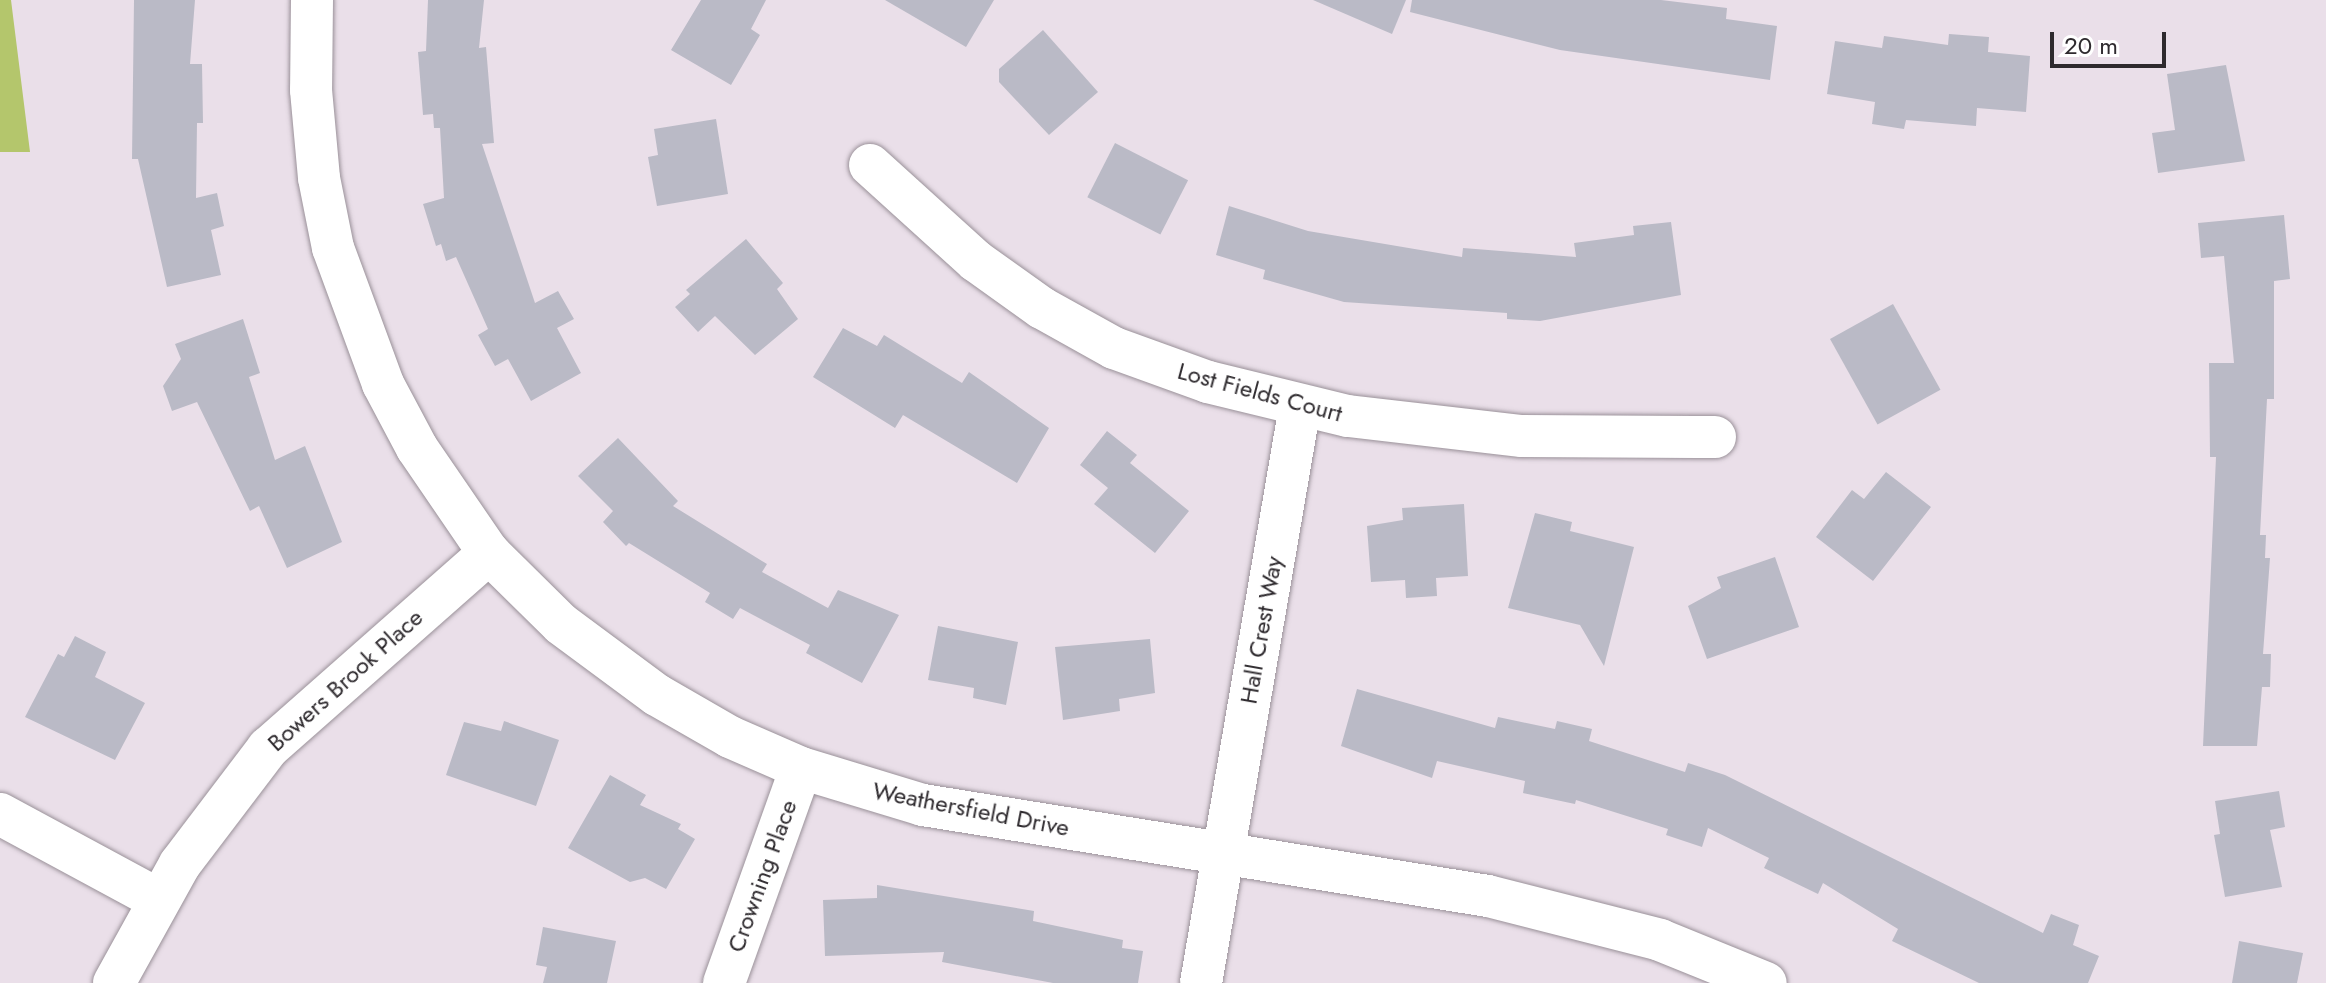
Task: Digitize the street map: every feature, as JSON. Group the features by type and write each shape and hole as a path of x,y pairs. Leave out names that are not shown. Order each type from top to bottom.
{"street":[{"name":"Weathersfield Drive","path":"312,0 311,90 319,178 338,262 378,370 410,435 489,553 561,624 625,674 730,737 801,768 923,805 1488,896 1585,917 1766,983"},
{"name":"Lost Fields Court","path":"870,165 976,261 1054,314 1114,348 1167,368 1300,406 1522,436 1715,437"},
{"name":"Hall Crest Way","path":"1201,983 1300,406"},
{"name":"Bowers Brook Place","path":"114,983 159,900 226,797 268,748 489,553"},
{"name":"Crowning Place","path":"724,983 801,768"},
{"path":"0,814 159,900"}],"green space":[{"path":"0,0 11,0 30,152 0,152"}],"building":[{"path":"134,0 195,0 190,64 202,64 203,123 197,123 196,198 217,193 224,226 211,230 221,275 167,287 138,159 132,159"},
{"path":"428,0 484,0 479,48 486,47 494,143 482,144 535,303 558,291 574,319 557,328 581,373 531,401 508,359 495,366 478,335 488,329 456,257 446,261 441,244 436,246 423,204 444,198 440,128 434,128 433,114 423,115 418,52 426,51"},
{"path":"701,0 766,0 751,29 760,35 731,85 671,50"},
{"path":"885,0 994,0 966,47"},
{"path":"1313,0 1406,0 1392,34"},
{"path":"1412,0 1661,0 1727,8 1726,19 1777,26 1770,80 1560,50 1410,12"},
{"path":"1043,30 1098,92 1049,135 999,82 999,69"},
{"path":"1949,34 1989,37 1988,52 2030,56 2026,112 1977,108 1976,126 1906,120 1904,129 1872,124 1875,102 1827,94 1835,41 1882,48 1884,36 1948,45"},
{"path":"2226,65 2245,161 2158,173 2152,133 2175,130 2167,74"},
{"path":"716,119 728,194 657,206 648,157 658,155 654,129"},
{"path":"1115,143 1188,180 1160,235 1087,197"},
{"path":"1229,206 1308,231 1462,257 1463,248 1576,257 1574,243 1634,235 1633,226 1671,222 1681,295 1540,321 1507,319 1507,313 1344,302 1263,279 1265,270 1216,255"},
{"path":"2284,215 2290,279 2274,281 2274,399 2267,399 2260,535 2266,535 2265,558 2270,558 2263,654 2271,654 2270,687 2262,687 2257,746 2203,746 2216,457 2210,457 2209,363 2234,363 2224,256 2201,258 2198,223"},
{"path":"746,239 783,283 777,289 798,319 755,355 715,316 698,332 675,307 690,294 686,290"},
{"path":"1893,304 1941,390 1878,425 1830,339"},
{"path":"243,319 260,373 249,377 275,460 305,446 342,542 287,568 259,506 250,511 197,402 172,411 163,386 181,359 175,344"},
{"path":"843,328 877,346 884,335 962,383 969,372 1049,428 1017,483 903,415 895,428 813,377"},
{"path":"1107,431 1137,455 1130,463 1189,511 1155,553 1094,504 1108,488 1080,465"},
{"path":"618,438 678,501 673,506 767,564 762,572 828,608 838,590 899,615 862,683 806,653 810,645 740,608 733,619 705,602 710,593 629,543 626,546 603,522 613,511 578,476"},
{"path":"1886,472 1931,507 1873,581 1816,537 1852,490 1864,499"},
{"path":"1464,504 1468,576 1436,578 1437,596 1406,598 1405,580 1371,582 1367,526 1403,520 1402,508"},
{"path":"1535,513 1572,522 1570,531 1634,547 1604,666 1580,625 1508,608"},
{"path":"1775,557 1799,627 1707,659 1688,606 1721,588 1717,577"},
{"path":"938,626 1018,642 1006,705 973,698 974,688 928,680"},
{"path":"75,636 106,652 95,677 145,703 115,760 25,717 58,654 64,657"},
{"path":"1150,639 1155,693 1119,699 1120,711 1063,720 1055,647"},
{"path":"1357,689 1495,728 1498,717 1555,729 1557,721 1592,729 1589,741 1685,772 1688,763 1725,775 2043,933 2051,914 2079,925 2073,945 2099,956 2088,983 1979,983 1892,941 1898,929 1823,883 1818,894 1764,868 1769,858 1708,828 1702,847 1666,835 1668,829 1576,800 1575,804 1523,793 1525,781 1437,761 1432,778 1341,746"},
{"path":"504,721 559,740 536,806 446,775 464,722 501,731"},
{"path":"610,775 646,795 640,805 681,824 678,829 695,839 666,889 645,878 630,882 568,848"},
{"path":"2279,791 2285,827 2270,830 2282,887 2225,897 2214,835 2220,834 2215,801"},
{"path":"877,885 1034,911 1033,921 1123,940 1122,948 1143,951 1138,983 1053,983 942,962 944,952 825,956 823,900 877,898"},
{"path":"543,927 616,941 607,983 543,983 547,967 536,965"},
{"path":"2239,941 2303,953 2297,983 2232,983"}]}
